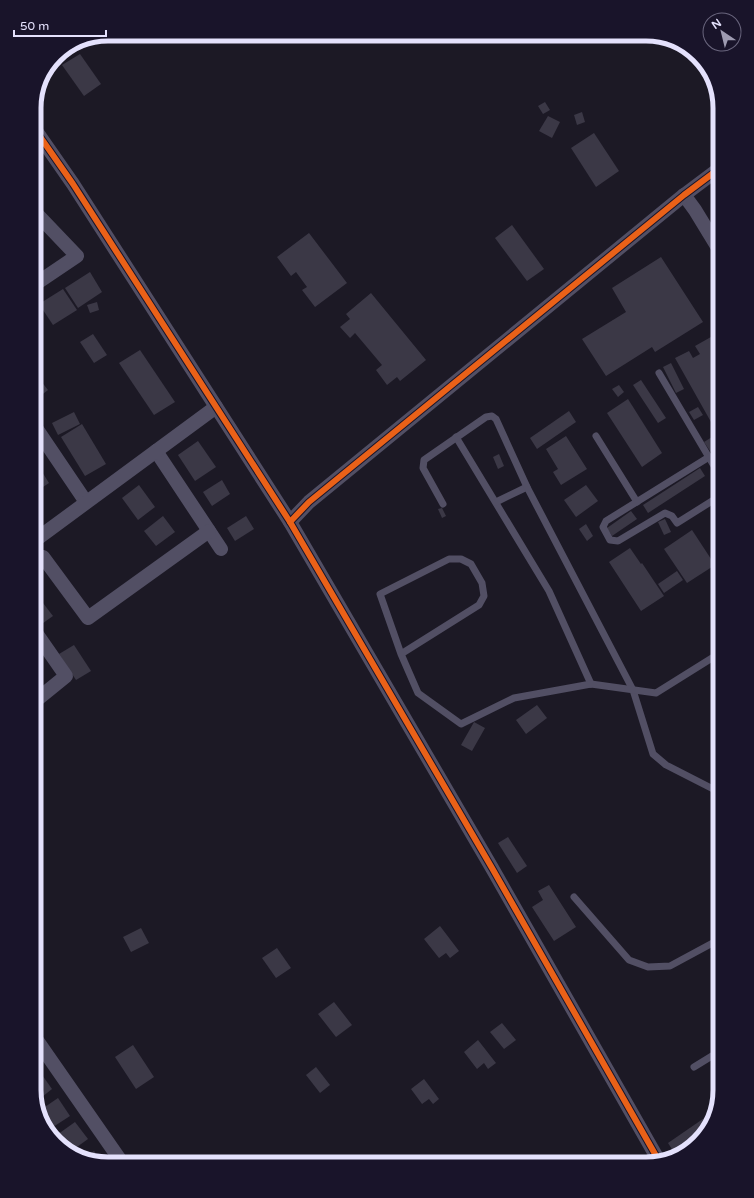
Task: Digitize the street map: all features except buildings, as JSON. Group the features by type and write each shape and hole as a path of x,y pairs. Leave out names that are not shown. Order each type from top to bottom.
{"street":[{"path":"41,138 73,184 290,522 492,868 656,1156"},
{"path":"290,522 309,502 684,195 713,173"},
{"path":"684,195 713,240"},
{"path":"41,217 77,256 41,280"},
{"path":"41,532 86,502 216,407"},
{"path":"41,436 86,502"},
{"path":"156,451 221,550"},
{"path":"43,557 88,618 209,531"},
{"path":"41,640 66,676 41,696"},
{"path":"41,1046 118,1157"}],"lane":[{"path":"659,373 713,464"},
{"path":"443,504 422,468 424,460 486,417 492,416 496,419 527,487 633,690 654,754 666,765 713,789"},
{"path":"596,436 637,502"},
{"path":"456,438 550,591 591,684"},
{"path":"709,457 606,521 603,526 610,540 618,541 666,513 672,516 677,523 713,500"},
{"path":"496,502 527,487"},
{"path":"401,654 479,605 484,596 482,583 471,564 461,559 449,559 380,594 401,654 418,693 461,724 514,698 591,684 656,693 713,657"},
{"path":"574,897 629,960 648,967 670,966 713,943"},
{"path":"694,1067 713,1055"}],"cycle path":[{"path":"41,138 73,184 290,522"},
{"path":"656,1156 492,868 290,522 309,502 684,195 713,173"}]}
